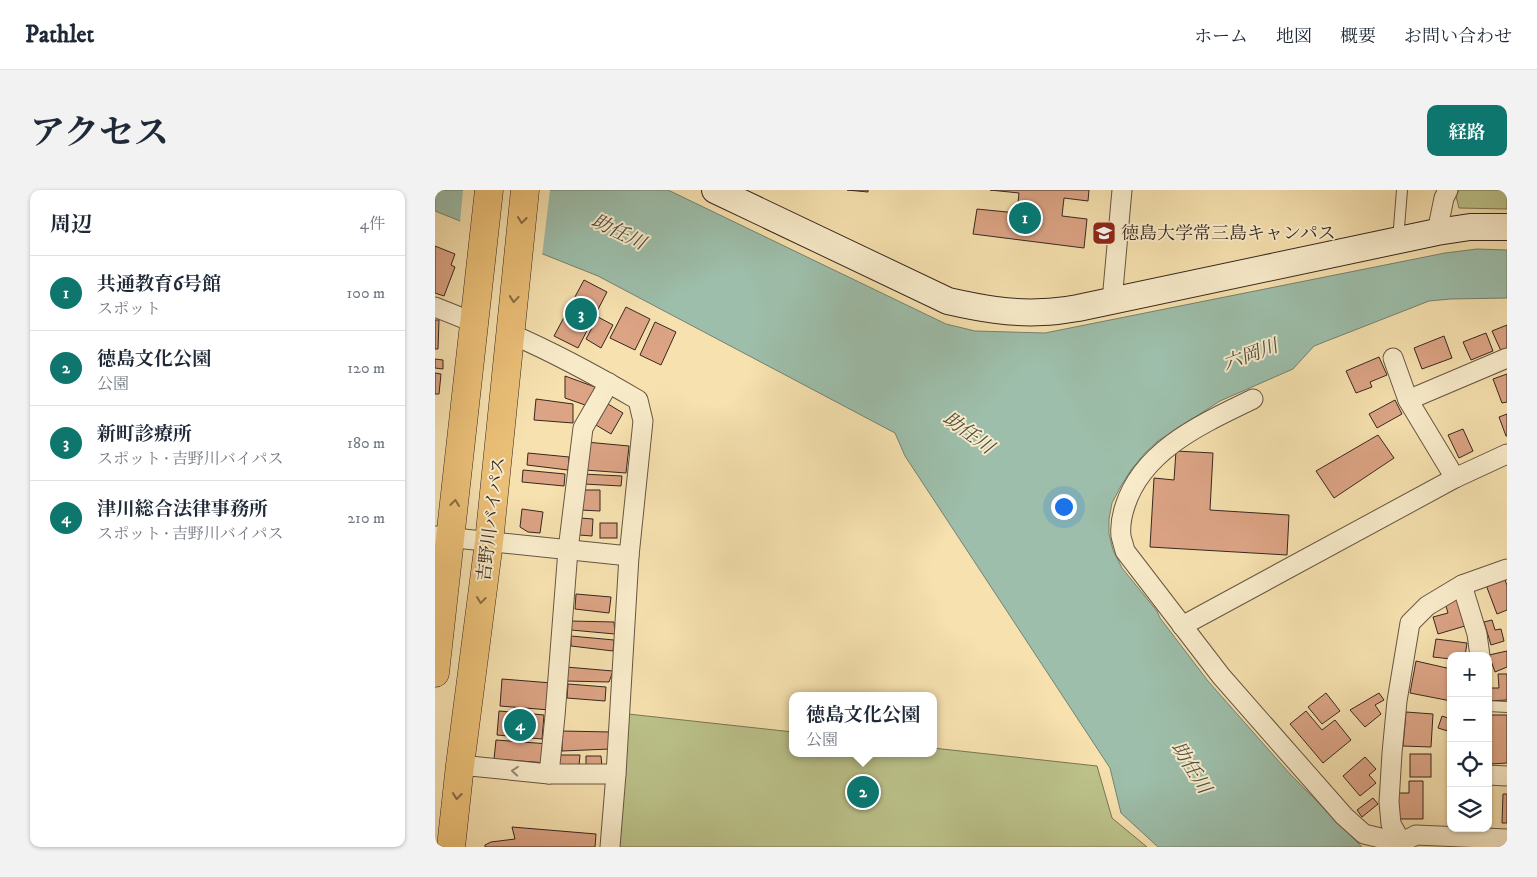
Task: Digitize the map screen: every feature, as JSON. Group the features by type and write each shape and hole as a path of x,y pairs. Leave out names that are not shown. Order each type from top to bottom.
{"highway":[{"path":"435,673 443,537 475,324 489,190"},
{"name":"吉野川バイパス","path":"451,847 489,542 525,190"}],"street":[{"path":"715,190 948,301 978,308 1010,312 1042,312 1078,308 1437,232 1470,226 1507,227"},
{"path":"1112,301 1122,190"},
{"path":"1437,232 1447,190"},
{"path":"435,307 475,324"},
{"path":"511,334 609,383 638,400 643,421 629,556 610,847"},
{"path":"1393,358 1408,400 1455,478"},
{"path":"1408,400 1507,358"},
{"path":"549,774 568,550 583,428 609,383"},
{"path":"1253,399 1213,419 1170,446 1156,458 1135,482 1123,513 1121,536 1125,551 1221,676 1344,816 1364,834 1400,846"},
{"path":"1182,626 1455,478 1507,454"},
{"path":"443,537 629,556"},
{"path":"1400,846 1391,824 1389,802 1397,701 1410,623 1427,606 1462,586 1507,569"},
{"path":"1462,586 1477,634 1479,652"},
{"path":"460,765 549,774 616,774"},
{"path":"1492,775 1507,776"},
{"path":"1400,846 1416,835 1507,839"}],"lane":[{"path":"1398,241 1402,190"},
{"path":"1492,706 1507,707"}],"green space":[{"path":"1459,190 1507,190 1507,209 1459,208 1456,196"},
{"path":"628,714 789,732 789,757 937,757 937,748 1097,766 1112,818 1147,847 618,847"}],"water":[{"path":"435,190 668,190 946,324 975,331 1045,333 1445,253 1477,249 1507,250 1507,298 1429,301 1314,346 1293,369 1220,401 1158,441 1131,470 1112,503 1109,534 1113,550 1122,568 1157,611 1160,618 1208,681 1290,774 1362,847 1158,847 1121,813 1110,768 905,456 895,433 598,276 435,211"}],"pier":[{"path":"463,190 550,190 542,256 460,223"}],"building":[{"path":"847,190 868,190 868,192"},
{"path":"990,190 1089,190 1088,201 1064,198 1062,216 1087,219 1084,248 973,234 977,209 1017,213 1019,193"},
{"path":"435,246 455,254 451,265 455,267 444,296 435,293"},
{"path":"584,280 607,292 578,348 554,336"},
{"path":"626,307 650,319 635,350 610,338"},
{"path":"598,317 613,325 601,348 586,339"},
{"path":"435,320 439,320 438,349 435,349"},
{"path":"655,322 676,332 661,365 640,355"},
{"path":"1507,325 1507,348 1501,351 1492,331"},
{"path":"1486,333 1493,351 1471,360 1463,342"},
{"path":"1444,336 1452,358 1422,369 1414,348"},
{"path":"1379,357 1387,375 1370,382 1372,387 1356,393 1346,371"},
{"path":"435,359 443,360 443,369 435,368"},
{"path":"435,373 441,374 439,394 435,394"},
{"path":"1507,374 1507,402 1502,403 1493,379"},
{"path":"565,376 595,387 588,406 565,398"},
{"path":"536,399 573,404 573,423 534,420"},
{"path":"1395,400 1402,414 1377,428 1369,414"},
{"path":"608,404 623,413 611,434 596,425"},
{"path":"1507,414 1507,436 1506,436 1499,417"},
{"path":"1463,429 1473,451 1459,458 1448,435"},
{"path":"1378,435 1394,458 1334,498 1316,471"},
{"path":"586,442 629,446 626,473 585,470"},
{"path":"1176,451 1213,453 1210,510 1289,515 1287,555 1150,547 1154,478 1174,480"},
{"path":"528,453 569,457 568,470 527,465"},
{"path":"523,470 565,474 564,486 522,482"},
{"path":"582,474 622,476 621,486 584,484"},
{"path":"582,490 600,490 600,511 580,510"},
{"path":"522,509 543,512 540,533 528,532 520,527"},
{"path":"580,518 593,519 592,536 579,535"},
{"path":"600,523 617,523 617,538 600,538"},
{"path":"1504,578 1507,585 1507,610 1497,614 1486,585"},
{"path":"576,594 611,597 609,613 575,609"},
{"path":"1457,600 1465,626 1438,634 1433,617 1448,613 1445,603"},
{"path":"1492,620 1495,630 1501,629 1504,641 1491,645 1484,622"},
{"path":"571,621 614,622 615,634 571,630"},
{"path":"571,636 614,640 613,651 571,646"},
{"path":"1436,639 1467,643 1466,652 1447,652 1447,659 1433,657"},
{"path":"1507,651 1507,667 1495,672 1492,664 1492,654"},
{"path":"1416,661 1447,668 1447,700 1410,693"},
{"path":"566,667 613,671 609,682 565,681"},
{"path":"1498,674 1507,674 1507,700 1492,701 1492,688 1499,688"},
{"path":"502,679 552,683 550,710 500,706"},
{"path":"568,684 606,687 605,701 567,698"},
{"path":"1326,693 1340,711 1322,724 1308,707"},
{"path":"1379,693 1384,700 1375,705 1381,714 1365,727 1350,710"},
{"path":"499,711 544,715 542,739 497,735"},
{"path":"1306,711 1322,730 1335,720 1351,740 1323,763 1290,724"},
{"path":"1406,712 1433,714 1431,747 1403,746"},
{"path":"1492,715 1507,715 1507,763 1492,764"},
{"path":"1442,716 1447,718 1447,731 1438,728"},
{"path":"562,731 611,732 610,749 562,751"},
{"path":"496,740 549,744 547,763 494,759"},
{"path":"1410,754 1431,754 1431,777 1410,777"},
{"path":"557,755 580,755 579,766 558,766"},
{"path":"586,756 601,756 602,767 586,767"},
{"path":"1365,757 1376,769 1369,775 1376,783 1360,796 1343,776"},
{"path":"1409,781 1423,781 1423,819 1399,819 1398,793 1409,793"},
{"path":"1503,794 1507,794 1507,823 1502,823"},
{"path":"1373,798 1378,804 1362,817 1357,810"},
{"path":"512,827 596,834 595,847 485,847 485,845 491,842 515,839"}],"place":[{"name":"共通教育6号館","path":"1025,218"},
{"name":"徳島大学常三島キャンパス","path":"1104,233"},
{"name":"新町診療所","path":"581,314"},
{"name":"津川総合法律事務所","path":"520,725"},
{"name":"徳島文化公園","path":"863,792"}],"water label":[{"name":"助任川","path":"619,231"},
{"name":"六岡川","path":"1250,354"},
{"name":"助任川","path":"969,432"},
{"name":"助任川","path":"1192,767"}]}
